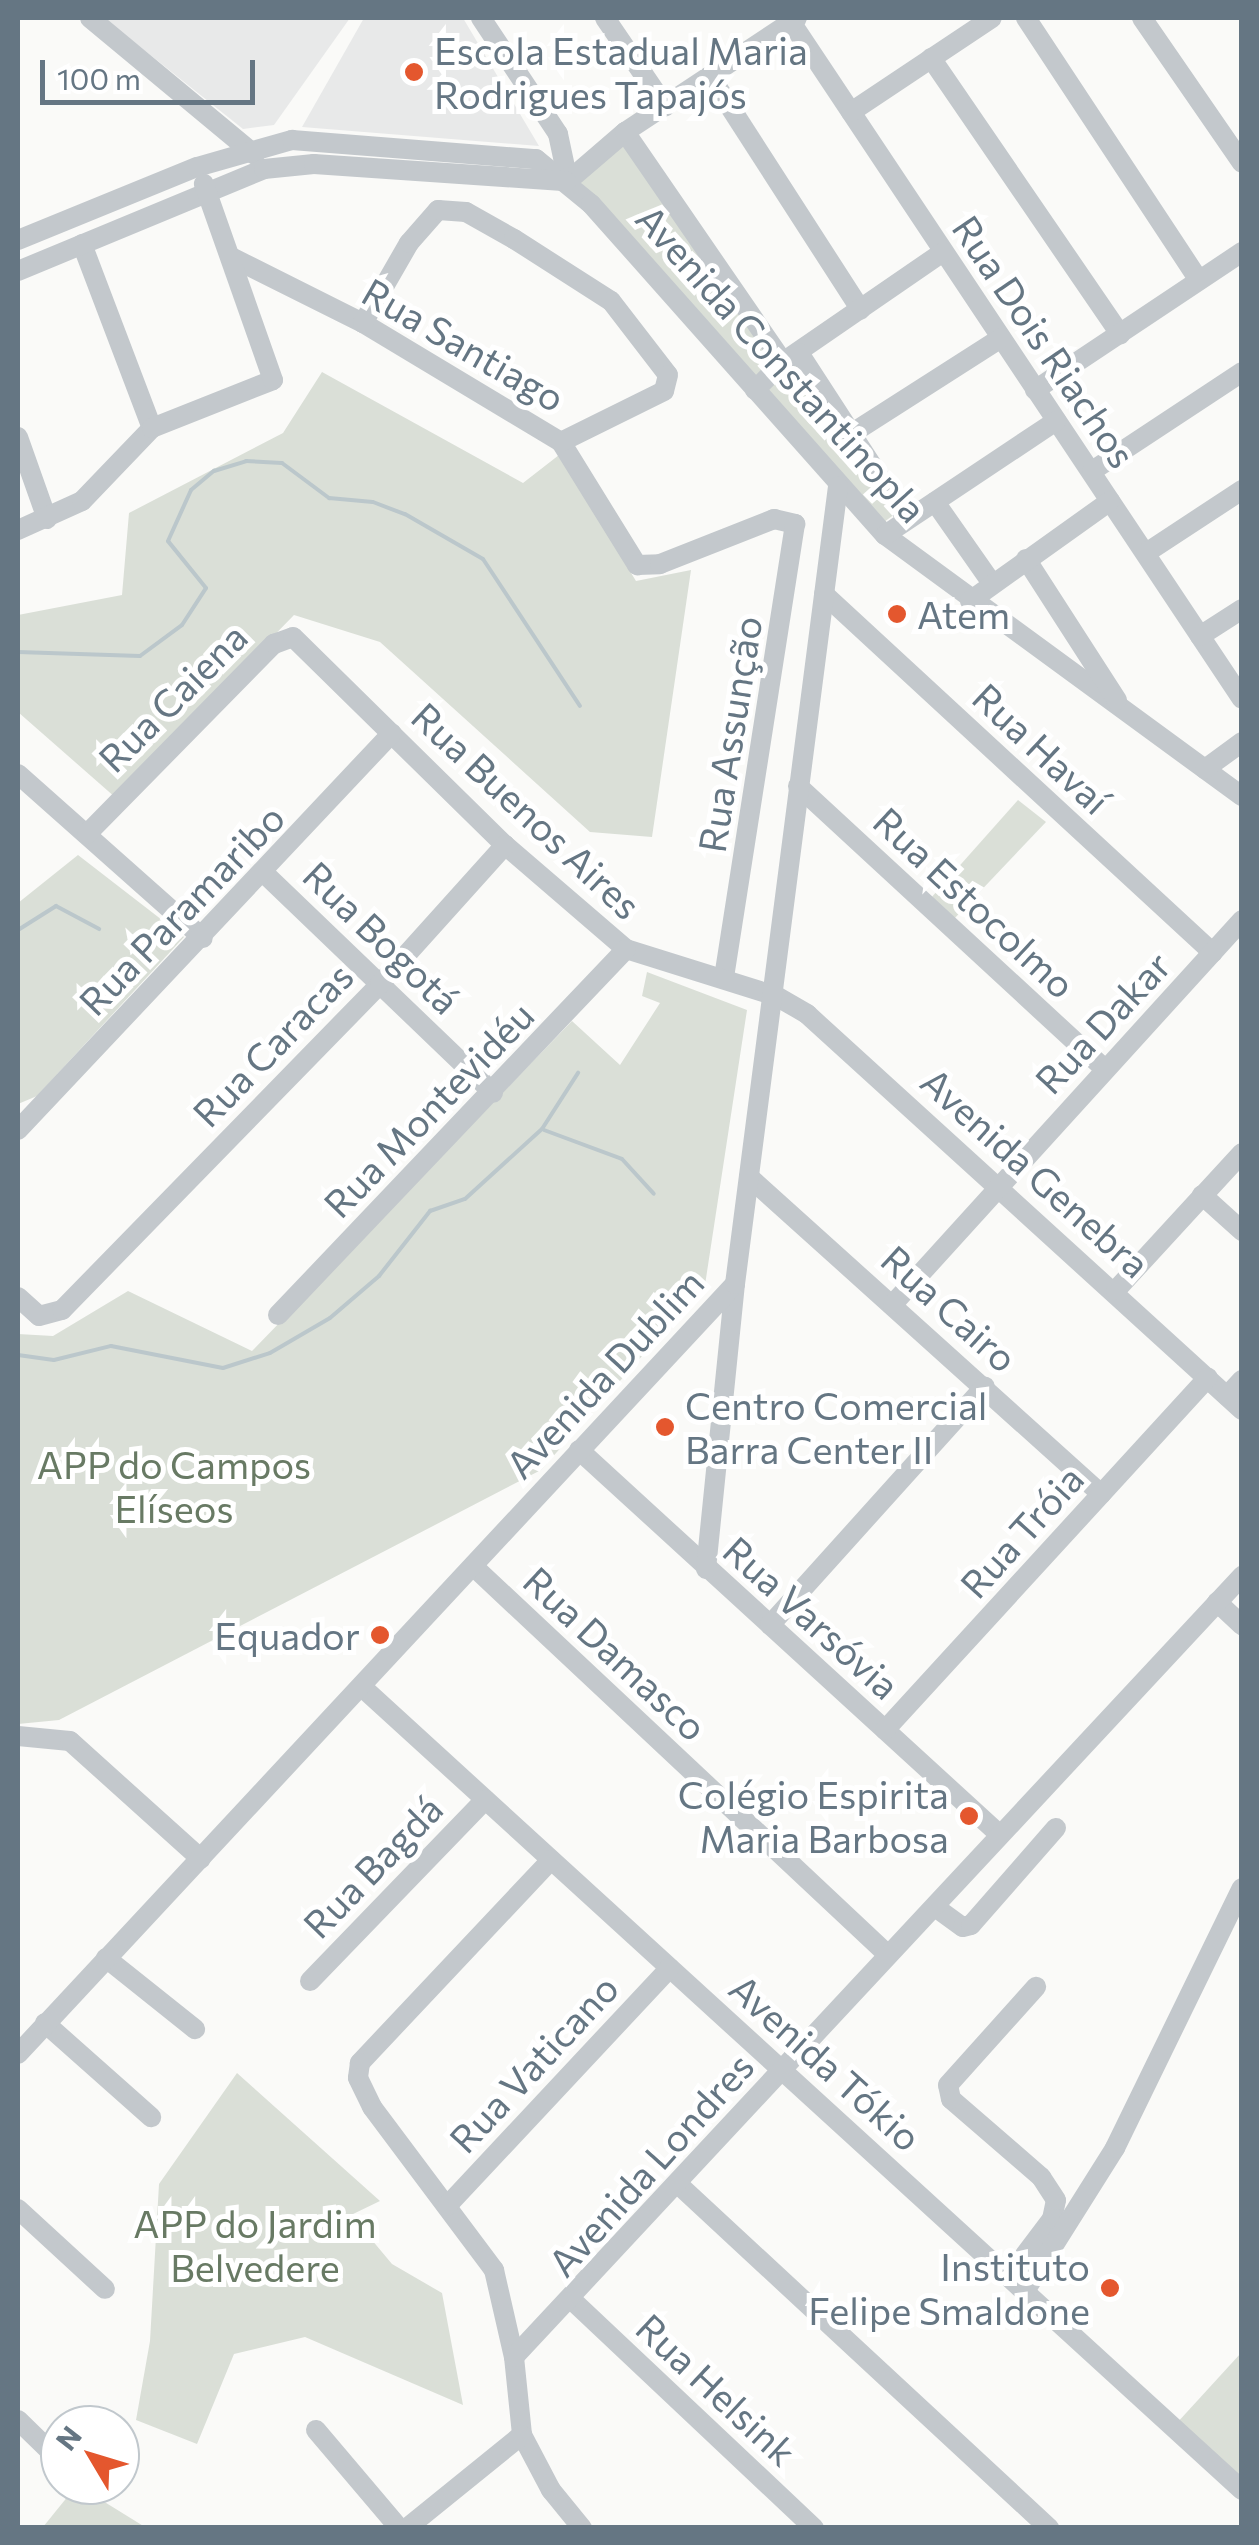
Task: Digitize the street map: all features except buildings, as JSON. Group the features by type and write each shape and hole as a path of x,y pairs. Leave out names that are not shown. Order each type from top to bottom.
{"street":[{"path":"90,18 250,148 264,169"},
{"path":"481,18 558,134 568,181"},
{"path":"604,18 665,106"},
{"path":"851,112 992,18"},
{"path":"1026,18 1200,280"},
{"path":"1142,18 1242,164"},
{"path":"18,270 264,169 314,164 568,181 626,132 794,20"},
{"name":"Rua Dois Riachos","path":"794,20 943,252 1242,699"},
{"path":"931,58 1120,334"},
{"path":"710,76 861,310"},
{"path":"626,132 762,338 791,358 854,432 907,519"},
{"path":"18,240 250,148 332,139 526,157 568,181"},
{"path":"18,530 48,519 92,493 152,428 268,387 274,376 197,167"},
{"name":"Avenida Constantinopla","path":"568,181 886,535 970,601 1242,796"},
{"path":"363,323 420,225 453,207 611,300 666,370 668,386 561,442"},
{"path":"82,244 152,428"},
{"path":"754,390 791,358 943,252"},
{"path":"1036,390 1242,252"},
{"name":"Rua Santiago","path":"233,258 363,323 561,442 632,562 645,568 660,564 774,519"},
{"path":"854,432 1001,338"},
{"path":"1092,472 1242,372"},
{"path":"886,535 1056,421"},
{"path":"18,438 48,519"},
{"name":"Avenida Dublim","path":"18,2054 735,1284 776,996 798,786 838,486"},
{"path":"1146,553 1242,490"},
{"path":"970,601 991,582 1110,500"},
{"path":"934,502 991,582"},
{"name":"Rua Assunção","path":"724,978 796,546 793,521 774,519"},
{"path":"1026,559 1124,710"},
{"name":"Rua Havaí","path":"824,594 1214,953"},
{"path":"1200,636 1242,608"},
{"name":"Rua Caiena","path":"87,834 280,638 293,637 312,653"},
{"name":"Rua Buenos Aires","path":"312,653 505,845 626,949 776,996"},
{"name":"Rua Paramaribo","path":"18,1130 265,874 392,733"},
{"path":"1205,769 1242,742"},
{"path":"18,774 204,938"},
{"name":"Rua Estocolmo","path":"798,786 1105,1069"},
{"name":"Rua Caracas","path":"18,1297 34,1314 49,1317 84,1287 380,984 505,845"},
{"name":"Rua Bogotá","path":"265,874 494,1093"},
{"name":"Rua Dakar","path":"893,1304 1242,920"},
{"name":"Rua Montevidéu","path":"278,1315 494,1093 626,949"},
{"name":"Avenida Genebra","path":"776,996 807,1014 1116,1290 1208,1378 1237,1395"},
{"path":"1116,1290 1242,1153"},
{"name":"Rua Cairo","path":"749,1177 1102,1494"},
{"path":"1202,1195 1242,1231"},
{"path":"706,1569 735,1284"},
{"name":"Rua Tróia","path":"885,1730 1208,1378"},
{"path":"770,1625 985,1386"},
{"name":"Rua Varsóvia","path":"579,1450 1000,1836"},
{"name":"Rua Damasco","path":"473,1566 888,1954"},
{"name":"Avenida Londres","path":"514,2357 573,2301 888,1954 1242,1576"},
{"path":"1217,1602 1242,1625"},
{"name":"Avenida Tókio","path":"362,1687 1242,2490"},
{"path":"18,1736 70,1741 201,1859"},
{"name":"Rua Bagdá","path":"310,1981 485,1800"},
{"path":"934,1907 964,1927 971,1925 1056,1828"},
{"path":"551,1860 360,2063 360,2086 494,2270 514,2357 522,2435 551,2490 582,2528"},
{"path":"1025,2291 1115,2148 1242,1888"},
{"path":"106,1958 195,2030"},
{"name":"Rua Vaticano","path":"447,2206 670,1968"},
{"path":"1008,2276 1052,2218 1056,2200 1041,2178 951,2098 948,2085 1036,1987"},
{"path":"45,2022 151,2117"},
{"path":"679,2185 1049,2528"},
{"path":"18,2209 104,2290"},
{"name":"Rua Helsink","path":"573,2301 814,2528"},
{"path":"18,2420 40,2441"},
{"path":"316,2430 398,2528"},
{"path":"407,2528 522,2435"}],"shaded area":[{"path":"104,18 350,18 274,125 243,129"},
{"name":"Escola Estadual Maria Rodrigues Tapajós","path":"364,18 463,18 539,146 302,127"}],"green space":[{"path":"619,139 777,365 792,353 895,514 884,522 570,171"},
{"path":"322,372 523,483 559,455 636,581 691,570 652,837 590,832 380,642 294,615 116,798 18,712 18,615 122,595 129,513 283,433"},
{"path":"1018,800 1046,822 953,920 930,899"},
{"path":"78,855 184,937 37,1096 18,1104 18,903"},
{"name":"APP do Campos Elíseos","path":"647,972 747,1010 705,1285 541,1470 59,1720 18,1724 18,1334 53,1336 128,1291 252,1351 572,1021 620,1065 660,1003 642,996"},
{"name":"APP do Jardim Belvedere","path":"237,2073 380,2201 351,2215 392,2264 442,2293 463,2405 305,2337 234,2354 197,2444 140,2422 139,2405 150,2341 159,2184"},
{"path":"1241,2353 1241,2479 1176,2424"},
{"path":"61,2505 109,2505 145,2527 43,2527"}],"waterway":[{"path":"18,652 140,656 182,625 206,588 168,541 191,490 214,471 246,461 282,463 329,498 373,502 405,514 483,559 580,706"},
{"path":"18,930 56,906 99,929"},
{"path":"18,1355 54,1360 111,1346 223,1368 270,1353 330,1318 379,1276 430,1211 465,1199 542,1129 578,1073"},
{"path":"544,1130 622,1159 654,1194"}],"place":[{"name":"Escola Estadual Maria Rodrigues Tapajós","path":"414,72"},
{"name":"Atem","path":"897,614"},
{"name":"Centro Comercial Barra Center II","path":"665,1427"},
{"name":"Equador","path":"380,1635"},
{"name":"Colégio Espirita Maria Barbosa","path":"969,1816"},
{"name":"Instituto Felipe Smaldone","path":"1110,2288"}]}
